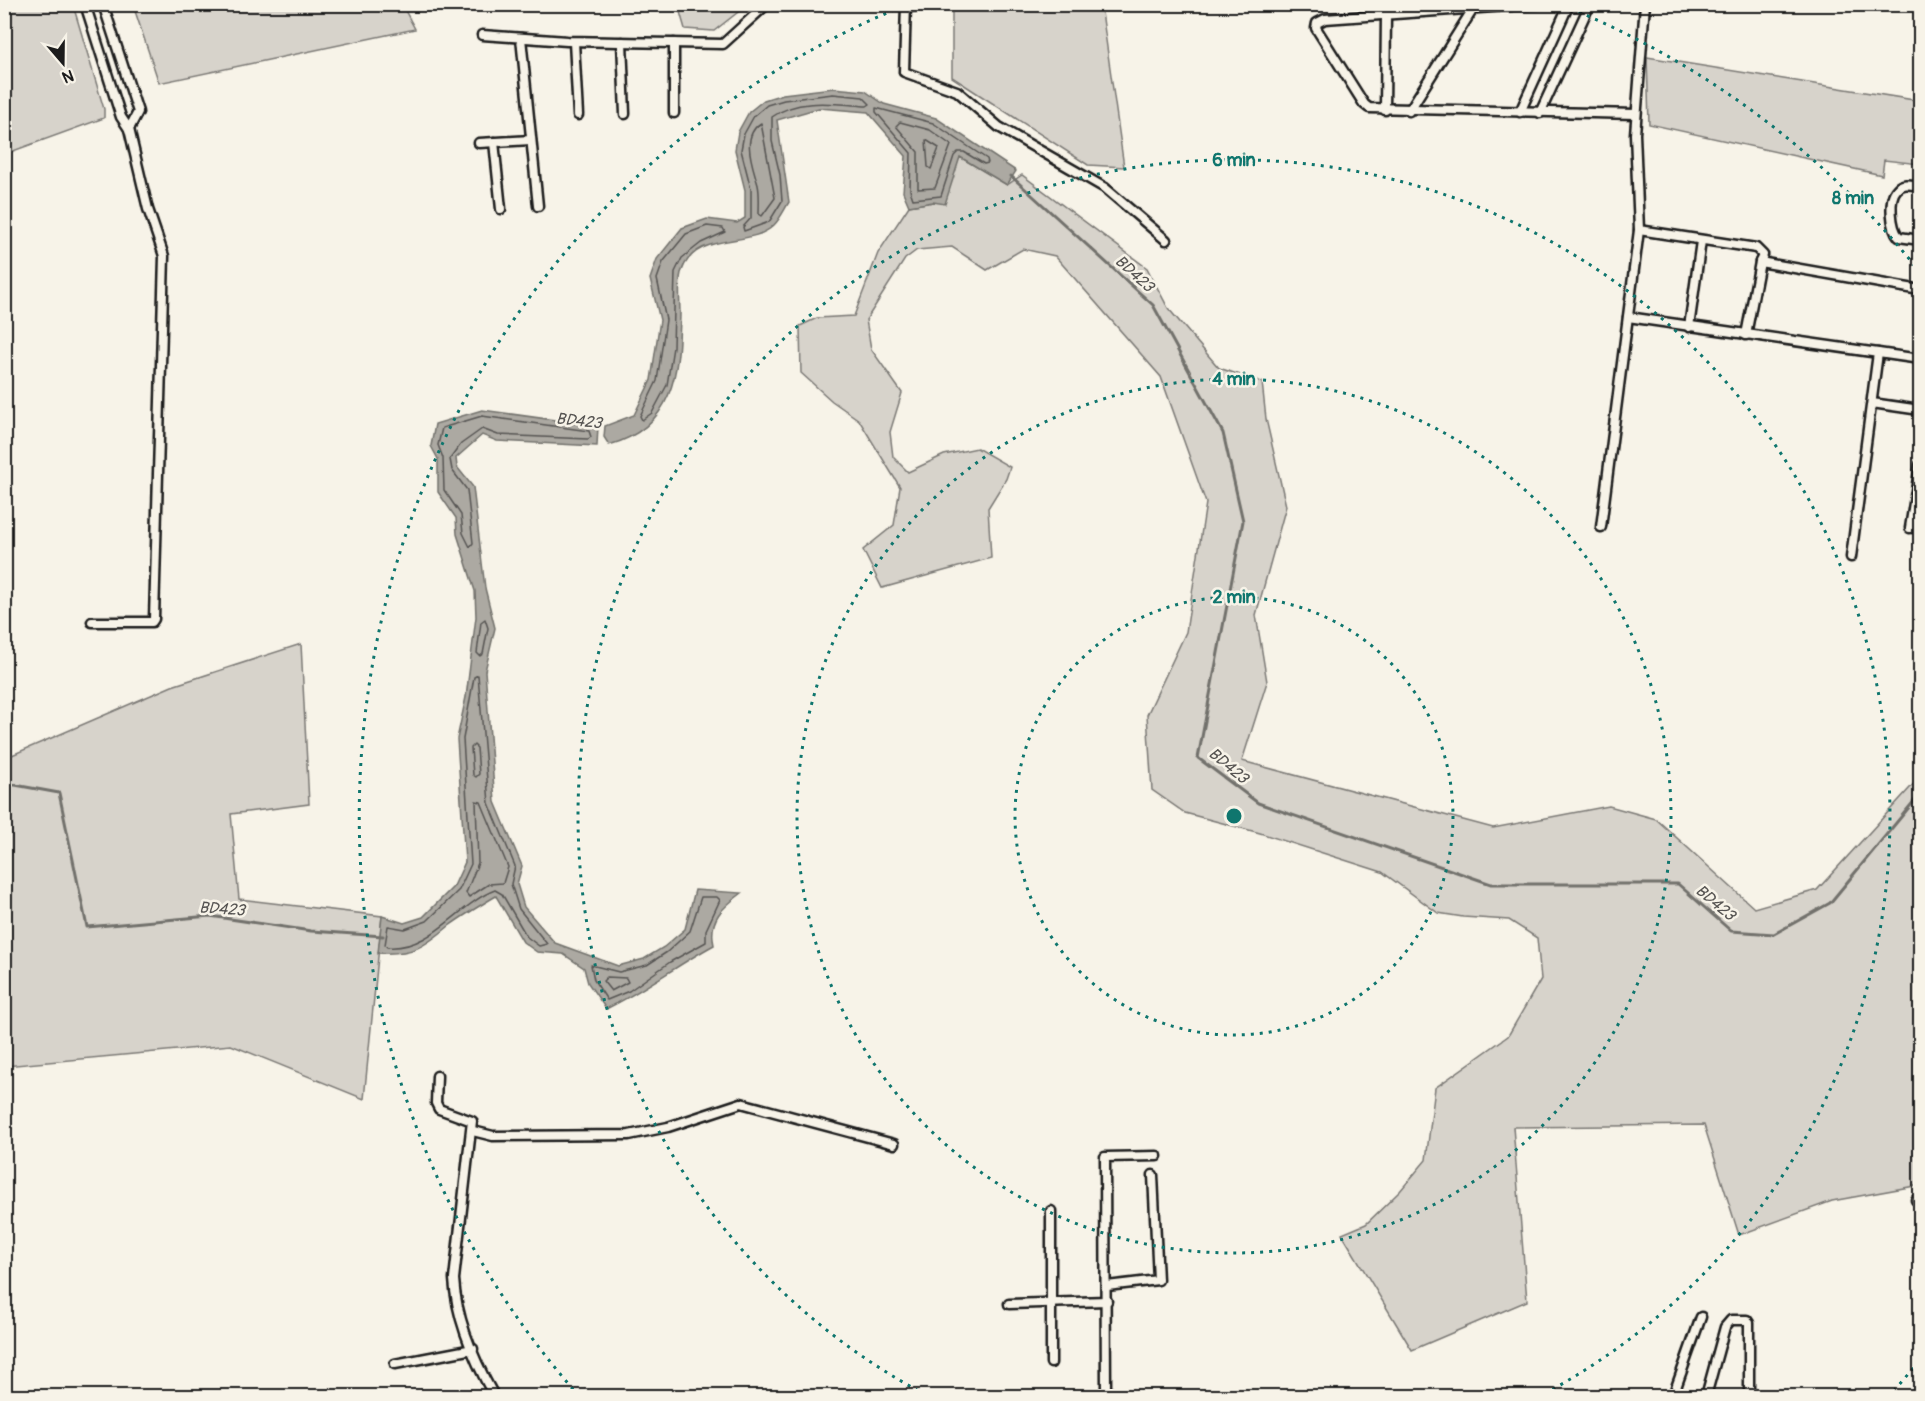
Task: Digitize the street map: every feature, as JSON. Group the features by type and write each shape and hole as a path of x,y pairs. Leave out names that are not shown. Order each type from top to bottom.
{"street":[{"path":"85,4 121,117 129,129 148,209 164,252 155,615 152,622 92,622"},
{"path":"104,4 138,112 129,129"},
{"path":"482,35 574,42 723,44 767,4"},
{"path":"945,4 907,6 904,72 957,91 999,127 1105,188 1166,240"},
{"path":"1538,4 1325,19 1317,23 1316,28 1364,104 1369,108 1409,111 1636,114"},
{"path":"1520,112 1569,4"},
{"path":"1540,113 1590,4"},
{"path":"1601,527 1639,230 1636,114 1645,4"},
{"path":"1409,111 1473,9"},
{"path":"1385,110 1386,15"},
{"path":"521,38 538,206"},
{"path":"574,42 578,115"},
{"path":"622,42 625,114"},
{"path":"674,43 674,112"},
{"path":"479,143 531,140"},
{"path":"494,142 501,209"},
{"path":"1920,186 1905,184 1897,189 1893,196 1894,230 1899,237 1920,240"},
{"path":"1639,230 1756,248 1763,255 1746,336"},
{"path":"1689,327 1701,241"},
{"path":"1760,262 1920,290"},
{"path":"1628,317 1746,336 1920,359"},
{"path":"1851,557 1878,353"},
{"path":"1872,403 1920,410"},
{"path":"1910,528 1920,465"},
{"path":"437,1076 436,1103 439,1109 472,1121 473,1131 454,1279 455,1297 473,1349 494,1396"},
{"path":"473,1131 493,1136 629,1135 668,1127 741,1103 894,1144"},
{"path":"1106,1396 1105,1157 1157,1156"},
{"path":"1107,1286 1158,1280 1153,1174"},
{"path":"1050,1363 1051,1211"},
{"path":"1009,1304 1107,1300"},
{"path":"1673,1396 1701,1317"},
{"path":"1706,1396 1725,1327 1731,1320 1747,1320 1750,1329 1749,1396"},
{"path":"395,1364 473,1349"}],"shaded area":[{"path":"678,4 747,5 714,31 685,29"},
{"path":"4,5 73,5 104,109 104,118 5,154"},
{"path":"133,5 402,5 415,29 159,83"},
{"path":"952,5 1101,5 1124,167 1088,165 952,77"},
{"path":"1647,57 1920,101 1920,164 1884,160 1882,175 1649,124"},
{"path":"960,157 1007,185 1022,175 1147,268 1168,308 1219,368 1262,382 1266,419 1286,506 1256,615 1267,682 1242,761 1493,828 1609,806 1656,819 1754,908 1817,890 1920,777 1920,1185 1832,1201 1739,1235 1704,1125 1513,1127 1527,1301 1412,1350 1342,1234 1366,1224 1400,1191 1426,1160 1435,1088 1508,1036 1541,979 1537,938 1509,920 1438,913 1382,872 1260,833 1185,813 1152,790 1147,715 1186,632 1206,503 1161,377 1055,256 1023,249 987,270 952,247 917,250 905,259 866,320 871,349 902,393 890,432 893,457 908,472 944,455 977,448 1010,467 1006,479 988,508 991,558 882,588 863,550 894,525 900,487 859,420 832,401 801,373 800,326 817,318 854,316 878,253 909,206 933,202"},
{"path":"301,644 309,804 231,814 239,899 382,916 364,1099 231,1045 5,1066 5,758 172,686"}],"water":[{"path":"833,88 865,91 884,104 936,118 1016,171 1007,185 960,157 945,204 933,202 909,206 903,192 906,156 868,112 819,108 777,120 789,202 776,223 764,232 711,245 698,250 688,259 680,278 678,357 668,395 660,411 647,425 631,437 609,445 604,437 605,426 634,415 651,380 660,320 650,279 657,259 682,228 707,219 737,223 745,218 745,190 735,150 738,132 749,112 764,100 783,94"},
{"path":"482,410 598,426 597,446 497,441 482,435 456,458 457,467 473,487 485,588 495,628 485,671 495,802 522,866 517,884 524,907 555,943 618,966 644,959 664,947 685,929 695,890 742,893 723,909 715,921 714,945 606,1009 588,983 584,968 563,954 537,952 523,942 496,896 417,948 400,953 378,953 382,916 404,923 423,917 454,886 465,862 457,739 466,697 476,617 475,591 457,534 456,518 438,492 438,459 431,446 435,424"}],"waterway":[{"name":"BD423","path":"1011,176 1153,305 1223,433 1243,521 1198,758 1258,803 1491,884 1678,884 1731,931 1774,934 1830,903 1920,794"},
{"name":"BD423","path":"4,783 59,793 87,927 210,916 311,931 383,936"}]}
